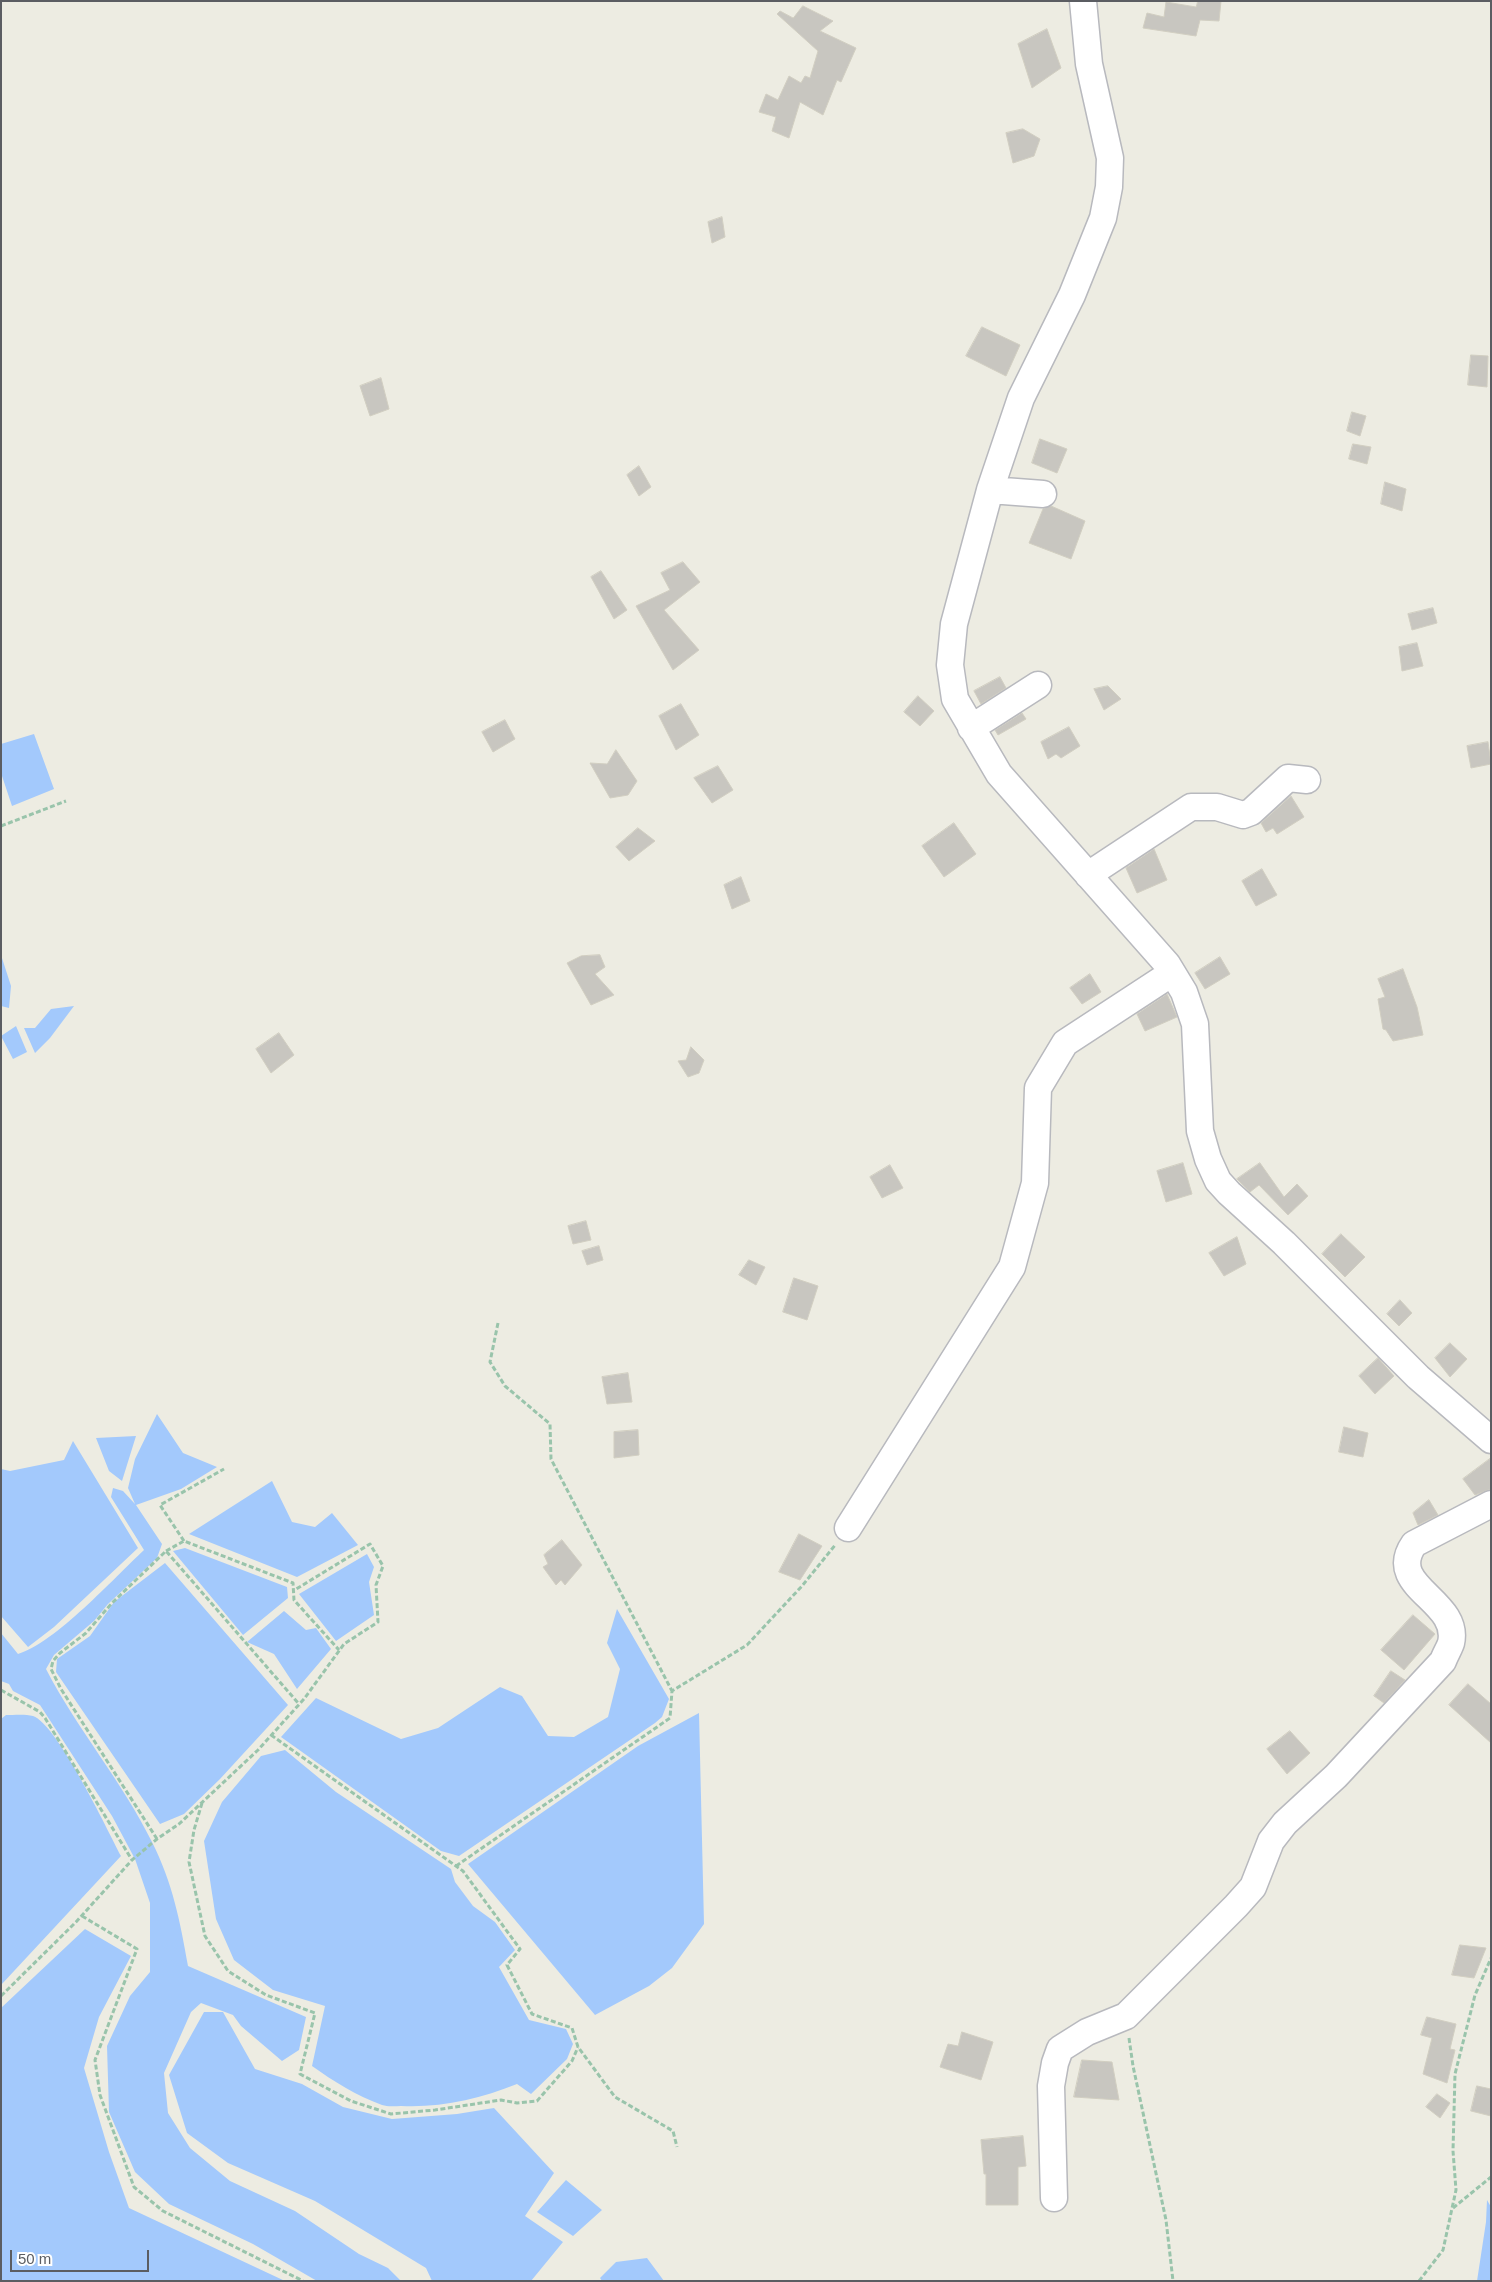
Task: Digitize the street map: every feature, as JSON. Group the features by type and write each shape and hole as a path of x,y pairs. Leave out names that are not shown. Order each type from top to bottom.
{"street":[{"path":"1083,1 1089,64 1110,158 1106,202 1102,218 1072,295 1021,398 990,490 954,624 950,665 955,699 999,774 1167,964 1184,992 1195,1024 1200,1131 1208,1160 1218,1180 1229,1193 1284,1243 1418,1377 1491,1440"},
{"path":"990,490 1044,494"},
{"path":"971,728 1038,685"},
{"path":"1088,874 1191,807 1217,807 1244,815 1251,812 1288,778 1307,780"},
{"path":"848,1528 1012,1267 1035,1183 1038,1088 1066,1043 1172,973"},
{"path":"1054,2198 1051,2086 1054,2062 1060,2049 1126,2016 1253,1887 1271,1841 1285,1823 1336,1776 1442,1661 1451,1642 1448,1618 1409,1576 1405,1562 1408,1552 1414,1544 1491,1504"}],"path":[{"path":"1,826 66,801"},
{"path":"456,1866 670,1718 672,1691 551,1459 550,1424 505,1386 490,1362 498,1323"},
{"path":"224,1469 160,1505 184,1541 293,1583 294,1600 339,1650"},
{"path":"672,1691 747,1645 826,1558 848,1528"},
{"path":"157,1838 61,1689 51,1669 53,1661 60,1653 86,1633 112,1603 166,1552 184,1541"},
{"path":"1,1996 82,1916 132,1860 157,1838 179,1824 271,1735 299,1704 344,1644 378,1622 376,1585 383,1566 370,1544 293,1591"},
{"path":"166,1552 299,1704"},
{"path":"1,1690 40,1712 45,1718 132,1860"},
{"path":"271,1735 463,1871 520,1949 508,1965 532,2014 572,2028 578,2047 615,2096 673,2131 677,2148"},
{"path":"203,1802 194,1830 188,1862 205,1936 228,1972 266,1995 316,2013 300,2074 351,2101 392,2114 435,2110 501,2100 517,2103 537,2102 572,2061 578,2047"},
{"path":"82,1916 137,1949 95,2060 100,2095 134,2187 163,2211 303,2281"},
{"path":"1419,2281 1443,2250 1456,2190 1452,2151 1455,2074 1475,1995 1491,1958"},
{"path":"1126,2016 1133,2066 1166,2220 1173,2281"},
{"path":"1452,2209 1491,2177"}],"water":[{"path":"34,734 54,789 12,806 1,773 1,744"},
{"path":"1,955 11,986 9,1008 1,1006"},
{"path":"74,1006 50,1038 35,1053 24,1028 35,1028 51,1009"},
{"path":"16,1026 27,1052 13,1059 1,1036"},
{"path":"157,1414 183,1453 217,1467 181,1489 136,1505 162,1544 157,1558 108,1604 94,1621 54,1655 46,1669 71,1713 127,1798 152,1842 171,1888 188,1966 306,2017 299,2050 282,2061 241,2026 233,2015 201,2003 191,2012 164,2073 168,2113 190,2148 230,2181 295,2211 359,2254 388,2268 401,2281 317,2281 253,2244 169,2204 135,2172 109,2112 107,2046 130,1996 150,1972 150,1903 135,1859 112,1816 40,1705 13,1691 9,1684 1,1681 1,1633 18,1654 33,1648 66,1624 144,1550 111,1497 113,1488 123,1491 135,1504 128,1488 135,1459"},
{"path":"136,1436 122,1481 109,1471 96,1438"},
{"path":"73,1441 138,1548 54,1627 28,1647 1,1616 1,1469 10,1471 64,1460"},
{"path":"272,1481 292,1522 315,1527 332,1513 358,1545 297,1577 189,1534"},
{"path":"185,1548 287,1587 288,1598 243,1635 173,1551"},
{"path":"367,1554 374,1567 369,1582 374,1615 336,1641 299,1594"},
{"path":"165,1563 288,1705 220,1779 184,1814 160,1824 56,1672 57,1659 90,1636 114,1602"},
{"path":"617,1609 669,1699 662,1717 459,1856 441,1851 281,1737 316,1698 401,1739 438,1728 500,1687 522,1696 548,1736 574,1737 608,1717 620,1669 607,1643"},
{"path":"284,1611 306,1630 316,1628 331,1649 297,1689 274,1654 247,1642"},
{"path":"699,1713 704,1924 672,1968 649,1986 595,2015 468,1864 638,1746"},
{"path":"6,1715 33,1716 43,1723 55,1737 81,1779 121,1856 1,1985 1,1719"},
{"path":"285,1750 336,1792 451,1869 455,1882 473,1906 495,1922 515,1950 499,1967 529,2020 566,2029 573,2044 567,2059 531,2094 517,2084 474,2098 430,2106 387,2106 363,2097 337,2083 312,2066 325,2006 273,1990 234,1960 216,1919 204,1841 222,1802 261,1756"},
{"path":"85,1929 131,1956 99,2017 84,2068 109,2152 129,2208 285,2281 1,2281 1,2008"},
{"path":"204,2012 223,2012 255,2069 302,2084 343,2107 392,2119 457,2114 494,2108 554,2173 525,2216 563,2242 531,2281 432,2281 426,2268 315,2201 228,2163 187,2133 169,2075"},
{"path":"566,2180 602,2210 573,2236 537,2212"},
{"path":"1487,2200 1491,2207 1491,2281 1477,2281 1486,2222"},
{"path":"647,2258 664,2281 602,2281 600,2278 616,2262"}],"building":[{"path":"1198,1 1221,1 1219,21 1200,20 1196,36 1143,28 1147,13 1164,17 1166,2 1196,7"},
{"path":"803,6 833,21 820,31 856,48 841,82 837,80 823,115 800,102 789,138 772,131 776,117 759,112 766,94 778,100 789,76 801,83 805,76 810,78 818,51 777,14 780,11 793,18"},
{"path":"1047,29 1061,68 1032,88 1018,44"},
{"path":"1023,129 1040,139 1034,156 1013,163 1006,133"},
{"path":"722,217 725,237 712,243 708,222"},
{"path":"982,327 1020,345 1006,376 966,356"},
{"path":"1471,355 1488,356 1487,387 1468,385"},
{"path":"381,378 389,409 370,416 360,386"},
{"path":"1352,412 1366,416 1360,436 1347,431"},
{"path":"1040,439 1067,449 1057,473 1032,463"},
{"path":"1353,444 1371,447 1367,464 1349,459"},
{"path":"639,466 651,487 639,496 627,475"},
{"path":"1385,482 1406,489 1402,511 1381,504"},
{"path":"1051,506 1085,521 1071,559 1029,543 1043,509"},
{"path":"683,562 700,582 664,610 699,650 673,670 636,606 670,590 661,573"},
{"path":"601,571 627,610 614,619 591,577"},
{"path":"1433,608 1437,623 1412,630 1408,614"},
{"path":"1417,643 1423,666 1402,671 1399,647"},
{"path":"1000,677 1006,688 981,704 974,691"},
{"path":"1108,686 1121,699 1104,710 1094,689"},
{"path":"918,696 934,711 920,726 904,712"},
{"path":"681,704 699,735 676,750 659,716"},
{"path":"1022,713 1026,719 998,735 995,730"},
{"path":"505,720 515,739 493,752 482,732"},
{"path":"1069,727 1080,746 1061,758 1056,754 1048,759 1041,742"},
{"path":"1488,742 1491,764 1471,768 1467,746"},
{"path":"616,750 637,781 628,795 610,798 590,763 607,764"},
{"path":"718,766 733,790 712,803 694,778"},
{"path":"1291,796 1304,817 1277,834 1273,828 1266,832 1261,823"},
{"path":"954,823 976,854 944,877 922,846"},
{"path":"638,828 655,841 629,861 616,847"},
{"path":"1154,849 1167,880 1137,893 1126,868"},
{"path":"1262,869 1277,895 1256,906 1242,881"},
{"path":"741,877 750,901 732,909 724,885"},
{"path":"600,955 605,967 595,974 614,995 591,1005 567,963 581,956"},
{"path":"1220,957 1230,974 1205,989 1195,973"},
{"path":"1403,969 1417,1007 1423,1035 1393,1041 1386,1030 1383,1029 1378,999 1385,997 1378,979"},
{"path":"1090,974 1101,992 1082,1004 1070,988"},
{"path":"1167,994 1177,1017 1145,1031 1137,1014"},
{"path":"279,1033 294,1055 271,1073 256,1049"},
{"path":"691,1047 704,1060 699,1073 688,1077 678,1061 686,1060"},
{"path":"1183,1163 1192,1194 1166,1202 1157,1171"},
{"path":"1260,1163 1284,1197 1297,1184 1308,1196 1288,1215 1259,1185 1250,1192 1237,1179"},
{"path":"890,1165 903,1188 882,1198 870,1177"},
{"path":"586,1221 591,1240 573,1244 568,1226"},
{"path":"1341,1234 1365,1257 1345,1277 1322,1254"},
{"path":"1237,1237 1246,1264 1224,1276 1209,1253"},
{"path":"599,1246 603,1260 587,1265 582,1251"},
{"path":"749,1260 765,1267 756,1285 739,1275"},
{"path":"794,1278 818,1286 807,1320 783,1312"},
{"path":"1400,1300 1412,1313 1399,1326 1387,1314"},
{"path":"1450,1343 1467,1359 1450,1377 1435,1358"},
{"path":"1378,1358 1394,1376 1375,1394 1359,1376"},
{"path":"628,1373 632,1402 607,1404 602,1377"},
{"path":"1344,1427 1368,1433 1363,1457 1339,1452"},
{"path":"638,1430 639,1455 614,1458 614,1432"},
{"path":"1491,1458 1491,1489 1475,1495 1463,1479"},
{"path":"1429,1500 1438,1515 1418,1525 1413,1513"},
{"path":"799,1534 822,1546 800,1580 779,1572"},
{"path":"562,1540 582,1565 565,1585 561,1580 556,1585 543,1567 548,1564 544,1555"},
{"path":"1413,1615 1435,1634 1404,1670 1381,1650"},
{"path":"1391,1671 1405,1680 1384,1703 1374,1696"},
{"path":"1468,1684 1491,1704 1491,1743 1449,1705"},
{"path":"1290,1731 1310,1753 1287,1774 1267,1749"},
{"path":"1460,1945 1486,1948 1474,1978 1452,1975"},
{"path":"1427,2017 1456,2024 1450,2049 1455,2050 1447,2083 1423,2074 1432,2038 1421,2035"},
{"path":"962,2032 993,2042 981,2080 940,2067 948,2044 958,2046"},
{"path":"1082,2060 1112,2062 1119,2100 1074,2097"},
{"path":"1477,2086 1491,2089 1491,2116 1471,2111"},
{"path":"1437,2094 1450,2103 1440,2118 1426,2107"},
{"path":"1023,2136 1026,2166 1018,2167 1018,2205 986,2205 986,2174 984,2174 981,2140"}]}
